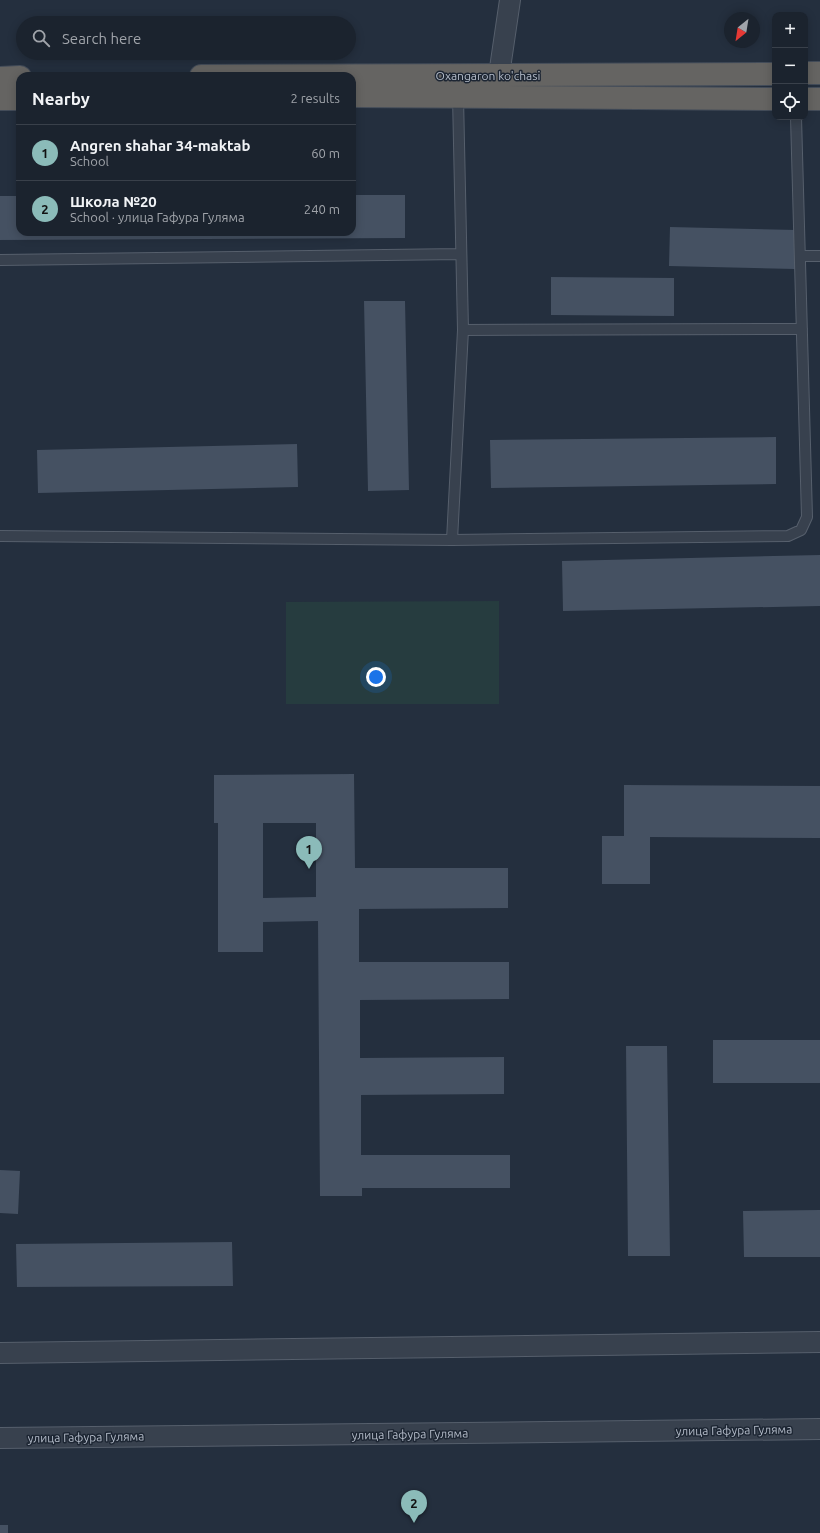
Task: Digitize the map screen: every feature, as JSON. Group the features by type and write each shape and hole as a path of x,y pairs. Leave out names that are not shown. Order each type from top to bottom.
{"highway":[{"path":"808,73 820,73"},
{"name":"Oxangaron ko'chasi","path":"356,75 772,74"},
{"path":"498,97 499,75"},
{"path":"0,78 16,77"},
{"name":"Oxangaron ko'chasi","path":"356,96 772,99"},
{"path":"0,99 16,99"},
{"path":"808,100 820,99"}],"street":[{"path":"499,75 510,0"},
{"path":"0,1353 820,1342"},
{"name":"улица Гафура Гуляма","path":"0,1438 820,1429"}],"lane":[{"path":"452,540 462,330 458,97"},
{"path":"0,536 452,540 788,536 801,530 806,517 796,120"},
{"path":"0,260 460,254"},
{"path":"800,256 820,256"},
{"path":"462,330 802,329"}],"green space":[{"path":"499,601 499,704 286,704 286,602"}],"building":[{"path":"356,195 405,195 405,238 0,240 0,196 16,196 16,236 356,236"},
{"path":"670,227 796,230 795,269 669,266"},
{"path":"551,277 674,278 674,316 551,315"},
{"path":"364,301 405,301 409,490 368,491"},
{"path":"776,437 776,484 491,488 490,440"},
{"path":"297,444 298,487 38,493 37,450"},
{"path":"820,555 820,606 563,611 562,561"},
{"path":"354,774 355,868 508,868 508,908 359,909 359,962 509,962 509,999 360,1000 360,1058 504,1057 504,1094 361,1095 361,1155 510,1155 510,1188 362,1188 362,1196 320,1196 318,921 263,922 263,952 218,952 218,823 214,823 214,775","holes":["263,823 316,823 316,897 263,898"]},
{"path":"624,785 820,786 820,838 650,837 650,884 602,884 602,836 624,836"},
{"path":"713,1040 820,1040 820,1083 713,1083"},
{"path":"626,1046 667,1046 670,1256 628,1256"},
{"path":"0,1170 20,1171 18,1214 0,1213"},
{"path":"820,1210 820,1257 744,1257 743,1211"},
{"path":"232,1242 233,1286 17,1287 16,1244"},
{"path":"0,1525 8,1525 8,1533 0,1533"}],"place":[{"name":"Angren shahar 34-maktab","path":"309,869"},
{"name":"Школа №20","path":"414,1523"}]}
